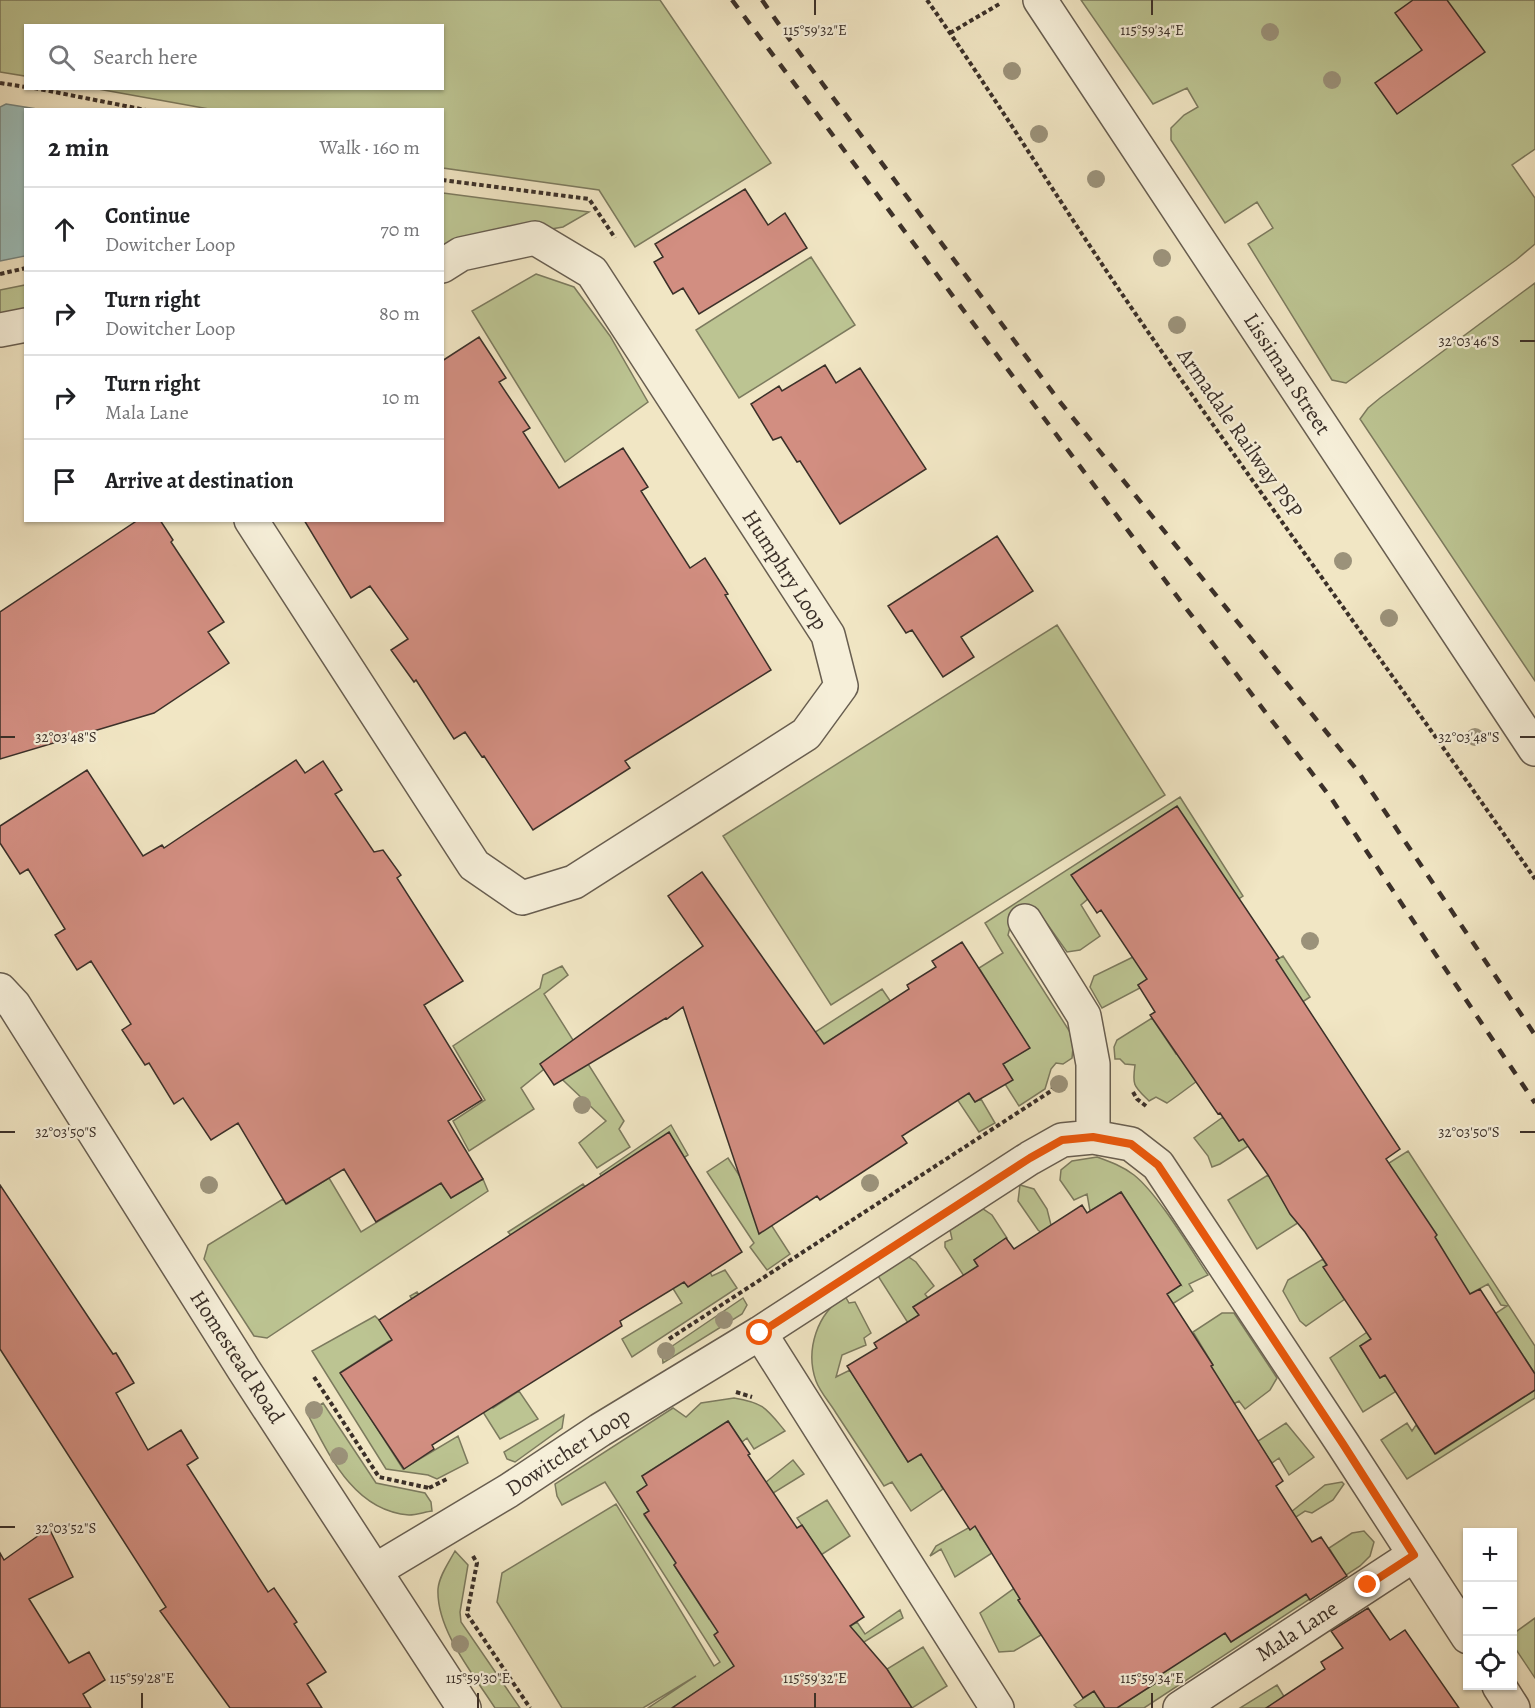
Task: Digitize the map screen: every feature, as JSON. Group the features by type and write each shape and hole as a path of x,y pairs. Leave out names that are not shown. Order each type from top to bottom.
{"street":[{"name":"Lissiman Street","path":"1040,0 1535,749"},
{"name":"Humphry Loop","path":"252,522 474,865 522,898 574,882 806,734 841,686 828,635 592,272 535,238 461,254 444,265"},
{"path":"0,330 24,325"},
{"path":"1025,921 1084,1016 1093,1064 1093,1137"},
{"name":"Homestead Road","path":"0,968 7,997 244,1370 464,1708"},
{"name":"Dowitcher Loop","path":"376,1570 462,1520 642,1404 760,1333 1030,1158 1062,1140 1093,1137 1131,1144 1158,1165 1343,1444 1466,1636"},
{"path":"760,1333 997,1708"},
{"name":"Mala Lane","path":"1180,1708 1414,1555"},
{"path":"1501,1690 1513,1708"}],"path":[{"name":"Armadale Railway PSP","path":"927,0 1134,312 1432,730 1535,879"},
{"path":"950,33 1007,0"},
{"path":"0,83 24,87"},
{"path":"44,90 136,108"},
{"path":"0,274 24,268"},
{"path":"660,1345 1021,1111 1051,1091 1056,1083"},
{"path":"314,1377 379,1477 429,1488 448,1478"},
{"path":"429,1488 434,1496"},
{"path":"472,1555 477,1563 467,1614 530,1708"}],"green space":[{"path":"0,0 660,0 771,163 635,247 599,190 444,168 444,108 203,108 104,90 444,90 444,24 24,24 24,76 0,72"},
{"path":"1081,0 1535,0 1535,149 1512,165 1535,198 1535,244 1346,383 1332,380 1248,244 1273,228 1257,202 1225,223 1171,140 1171,128 1184,115 1198,107 1187,88 1153,104"},
{"path":"444,193 589,212 563,227 444,247"},
{"path":"811,257 855,325 739,398 696,330"},
{"path":"536,274 574,287 610,336 648,402 565,462 472,311"},
{"path":"1535,283 1535,681 1360,419 1380,398"},
{"path":"24,285 24,315 0,320 0,290"},
{"path":"1057,625 1165,795 831,1005 723,836"},
{"path":"1180,797 1243,896 1189,932 1199,946 1138,985 1140,988 1102,1008 1090,987 1094,976 1133,957 1167,935 1088,899 1081,905 1100,936 1080,950 1067,952 1038,911 1010,927 1008,935 1070,1032 1073,1048 1072,1058 1063,1064 1056,1063 1051,1069 1045,1089 1019,1106 1005,1084 1003,1064 1029,1048 979,968 1003,953 985,923"},
{"path":"1283,956 1310,997 1273,1022 1167,1103 1156,1097 1149,1101 1135,1085 1135,1065 1125,1064 1120,1059 1115,1059 1114,1047 1117,1040 1152,1018 1176,1054 1277,988 1263,968"},
{"path":"562,966 568,975 544,994 624,1121 619,1129 630,1147 597,1168 579,1143 606,1121 548,1066 521,1088 534,1109 469,1151 453,1121 485,1100 453,1046 540,988 543,975"},
{"path":"882,989 906,1024 953,1068 975,1102 981,1099 995,1123 979,1132 951,1090 932,1102 873,1012 804,1057 792,1047"},
{"path":"1223,1117 1239,1141 1248,1136 1253,1143 1212,1167 1208,1156 1194,1138"},
{"path":"671,1125 688,1155 628,1194 712,1276 725,1270 737,1288 632,1357 622,1339 682,1303 664,1274 518,1243 508,1232 583,1184 589,1192 605,1182 600,1174"},
{"path":"1408,1151 1535,1346 1535,1374 1500,1320 1394,1389 1395,1392 1363,1412 1330,1358 1370,1330 1374,1337 1360,1346 1380,1378 1402,1365 1407,1372 1507,1306 1501,1305 1488,1284 1470,1294 1348,1297 1306,1326 1300,1321 1283,1291 1288,1280 1323,1259 1343,1297 1389,1163"},
{"path":"1097,1157 1125,1169 1143,1184 1173,1222 1208,1275 1189,1284 1193,1291 1134,1328 1096,1440 1213,1365 1193,1332 1222,1313 1234,1313 1277,1378 1270,1390 1245,1409 1239,1401 1228,1407 1224,1463 1286,1423 1314,1457 1289,1475 1279,1458 1272,1463 1263,1450 1175,1506 1291,1512 1325,1485 1342,1482 1344,1484 1333,1500 1312,1513 1305,1511 1264,1538 1197,1588 1231,1642 1343,1571 1329,1548 1352,1533 1364,1531 1374,1542 1370,1556 1360,1566 1144,1708 1117,1708 1159,1681 1157,1676 1018,1600 1041,1635 1014,1651 999,1652 980,1613 1020,1584 1090,1463 980,1535 992,1553 955,1577 941,1549 930,1556 936,1546 1004,1508 946,1482 941,1486 943,1489 911,1511 892,1482 884,1486 820,1389 813,1369 813,1345 816,1333 827,1312 845,1296 849,1303 855,1302 871,1333 864,1338 866,1345 842,1355 836,1377 850,1370 908,1462 964,1427 956,1398 878,1276 907,1256 916,1262 934,1286 925,1294 928,1298 913,1307 919,1315 913,1319 979,1420 964,1276 945,1247 945,1242 952,1239 950,1230 983,1209 992,1215 1007,1238 974,1260 1050,1374 1044,1235 1018,1201 1020,1185 1034,1189 1047,1209 1051,1225 1181,1285 1121,1192 1090,1211 1087,1194 1074,1200 1060,1180 1061,1170 1072,1161"},
{"path":"728,1158 790,1254 767,1270 750,1247 754,1243 707,1172"},
{"path":"1268,1175 1304,1219 1257,1249 1228,1200"},
{"path":"329,1178 361,1232 441,1183 451,1198 483,1179 488,1191 267,1338 254,1336 204,1259 208,1245 283,1199 287,1204"},
{"path":"417,1292 493,1408 519,1391 538,1419 500,1439 437,1339 403,1363 389,1341 341,1372 403,1469 458,1436 468,1463 437,1479 428,1475 386,1469 312,1351 375,1316 379,1320 423,1317 410,1296"},
{"path":"743,1298 747,1305 742,1314 663,1363 662,1353"},
{"path":"1535,1390 1535,1398 1407,1479 1381,1440 1407,1423 1412,1431 1416,1425 1436,1454"},
{"path":"734,1398 752,1402 764,1408 785,1431 754,1449 747,1438 742,1442 728,1421 642,1476 647,1485 637,1492 649,1511 644,1515 662,1541 722,1503 726,1508 760,1487 793,1460 804,1474 739,1514 742,1520 674,1565 709,1619 818,1549 797,1518 827,1500 850,1536 784,1579 790,1588 715,1634 749,1689 857,1622 865,1634 900,1610 903,1618 825,1666 828,1671 774,1708 740,1708 719,1677 672,1708 648,1708 696,1676 643,1708 562,1708 497,1602 502,1573 616,1504 714,1666 720,1662 605,1482 562,1505 557,1496 555,1484 673,1408 686,1417 701,1403"},
{"path":"323,1403 376,1483 425,1493 431,1502 432,1511 409,1515 390,1511 373,1503 358,1492 334,1463 307,1413"},
{"path":"564,1415 562,1428 515,1462 507,1459 504,1452"},
{"path":"455,1551 468,1565 460,1612 461,1622 520,1708 495,1708 458,1652 443,1620 438,1589 440,1579"},
{"path":"1535,1618 1535,1678 1517,1651 1517,1631"},
{"path":"923,1647 947,1686 912,1708 902,1708 887,1669"},
{"path":"1277,1685 1291,1708 1240,1708"},
{"path":"1094,1691 1105,1708 1077,1708 1074,1705"}],"water":[{"path":"6,104 31,108 24,108 24,256 0,261 0,107"}],"building":[{"path":"1413,0 1447,0 1485,52 1397,114 1375,83 1422,50 1395,13"},
{"path":"745,189 768,225 785,213 807,248 699,314 683,288 673,294 654,262 663,257 655,244"},
{"path":"479,337 506,378 499,382 530,428 523,432 559,488 623,448 648,487 641,491 690,568 705,558 771,670 625,761 630,768 533,830 484,756 482,757 465,732 454,739 416,680 414,682 391,650 408,639 370,586 351,598 305,522 444,522 444,360"},
{"path":"825,365 836,383 860,368 926,469 840,524 800,461 797,462 781,437 773,440 751,404 779,386 782,391"},
{"path":"135,522 161,522 173,540 171,542 224,622 208,632 229,663 154,713 0,759 0,612"},
{"path":"997,536 1033,591 961,637 974,657 943,677 912,630 906,633 888,606"},
{"path":"296,760 305,773 323,761 342,790 335,794 374,852 383,850 401,875 397,878 463,981 424,1005 482,1100 448,1121 483,1179 451,1198 441,1183 376,1222 344,1169 286,1204 238,1123 211,1140 183,1098 174,1104 149,1063 145,1065 122,1030 131,1024 91,961 77,970 55,935 65,929 28,869 20,874 0,843 0,826 87,770 143,856 162,845 164,848"},
{"path":"1177,806 1279,958 1276,960 1400,1149 1386,1159 1437,1235 1435,1237 1470,1294 1480,1289 1535,1374 1535,1390 1435,1454 1385,1375 1380,1378 1360,1346 1371,1339 1323,1267 1327,1265 1290,1214 1268,1175 1243,1139 1239,1141 1220,1113 1218,1114 1150,1015 1155,1012 1138,985 1147,979 1101,910 1097,913 1071,875"},
{"path":"702,872 824,1044 909,989 907,985 936,967 932,961 962,942 1030,1048 1003,1064 1013,1080 975,1102 969,1093 902,1136 907,1143 820,1200 817,1196 759,1234 683,1007 667,1019 554,1085 540,1064 703,946 668,896"},
{"path":"669,1132 742,1252 688,1287 684,1282 620,1321 622,1326 432,1445 434,1449 404,1469 340,1373 392,1340 379,1320"},
{"path":"0,1185 113,1354 116,1353 134,1383 116,1393 148,1450 181,1430 198,1458 187,1465 268,1592 274,1588 297,1622 294,1624 326,1672 307,1684 322,1708 230,1708 160,1611 166,1607 0,1349"},
{"path":"1121,1192 1181,1285 1167,1294 1283,1481 1276,1486 1312,1542 1321,1537 1347,1576 1310,1600 1306,1594 1231,1642 1225,1633 1157,1677 1159,1681 1117,1708 1105,1708 1094,1691 1083,1698 1018,1600 1020,1599 975,1526 970,1530 921,1454 908,1462 847,1366 877,1348 874,1343 919,1315 913,1307 978,1266 974,1260 1006,1238 1014,1249 1082,1205 1087,1213"},
{"path":"728,1421 797,1528 802,1525 864,1617 850,1626 887,1669 912,1708 672,1708 734,1666 714,1635 718,1632 644,1514 649,1511 637,1492 647,1485 642,1476"},
{"path":"49,1528 73,1577 29,1599 69,1663 89,1652 105,1680 83,1694 91,1708 0,1708 0,1553 4,1560"},
{"path":"1368,1608 1390,1640 1405,1630 1459,1708 1266,1708 1325,1669 1321,1662 1343,1648 1331,1631"}],"railway":[{"path":"732,0 1179,599 1331,798 1535,1103"},
{"path":"762,0 1060,402 1357,770 1535,1035"}],"route":[{"path":"760,1333 1030,1158 1062,1140 1093,1137 1131,1144 1158,1165 1414,1555 1368,1585"}]}
